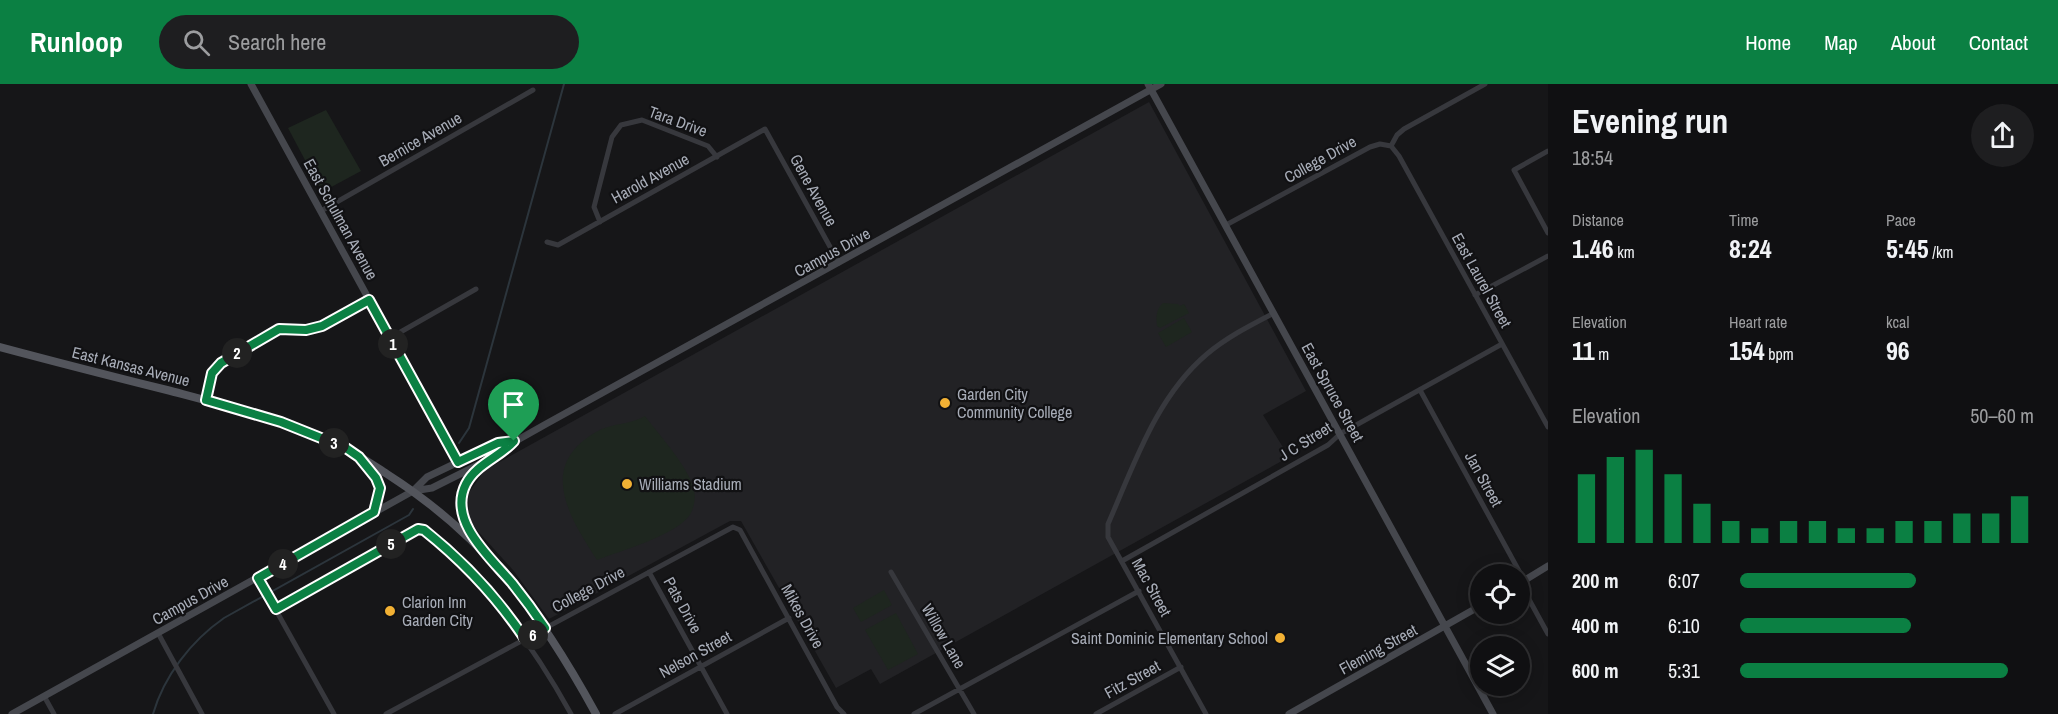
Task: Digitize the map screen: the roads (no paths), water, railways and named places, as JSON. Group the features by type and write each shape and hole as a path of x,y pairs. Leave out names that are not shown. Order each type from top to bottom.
{"main road":[{"name":"East Schulman Avenue","path":"251,84 458,462"},
{"name":"Campus Drive","path":"413,491 432,488 504,452 514,441 839,263 1150,87 1161,84"},
{"name":"East Spruce Street","path":"1150,87 1493,714"},
{"name":"East Kansas Avenue","path":"0,347 206,400 281,422 346,448 413,491 480,548 513,584 545,628 596,714"},
{"name":"Campus Drive","path":"12,714 413,491 427,477 498,443 514,441"},
{"path":"359,457 376,478 380,488 374,512"},
{"path":"480,548 462,515 462,495 467,483 489,460"},
{"path":"1530,577 1548,566"},
{"name":"Fleming Street","path":"1289,714 1470,612"}],"street":[{"path":"1391,146 1397,135 1404,129 1485,84"},
{"name":"Bernice Avenue","path":"321,211 533,90"},
{"name":"Tara Drive","path":"600,222 594,207 612,137 621,125 642,120 708,146 717,157"},
{"name":"Gene Avenue","path":"765,129 839,263"},
{"name":"Harold Avenue","path":"548,242 558,245 765,129"},
{"name":"College Drive","path":"1226,225 1370,147 1380,144 1391,146"},
{"name":"East Laurel Street","path":"1391,146 1399,156 1548,427"},
{"path":"1548,151 1514,170 1548,233"},
{"path":"1475,296 1548,256"},
{"path":"390,338 476,290"},
{"path":"206,400 212,373 221,363 279,329 306,330 322,326 369,300"},
{"name":"Mac Street","path":"1206,714 1108,537 1108,524 1141,447 1163,406 1187,373 1218,345 1274,313"},
{"name":"J C Street","path":"1122,561 1328,445 1340,434 1502,344"},
{"name":"Jan Street","path":"1420,390 1512,564"},
{"name":"College Drive","path":"386,714 395,712 726,530 733,527 740,530"},
{"path":"276,609 418,529 424,530 476,577 492,595 525,639 571,714"},
{"name":"Mikes Drive","path":"740,530 837,706 844,714"},
{"name":"Pats Drive","path":"649,572 727,714"},
{"name":"Willow Lane","path":"891,572 974,714"},
{"path":"258,578 334,714"},
{"path":"914,714 1139,591"},
{"name":"Jan Street","path":"1530,599 1548,634"},
{"name":"Nelson Street","path":"615,714 789,618"},
{"path":"158,633 202,714"},
{"name":"Fitz Street","path":"1096,714 1180,667"},
{"path":"44,696 54,714"}],"waterway":[{"path":"459,443 469,428 564,84"},
{"path":"153,714 164,686 180,660 212,627 224,618 409,515 413,509"}],"place":[{"name":"Garden City Community College","path":"945,403"},
{"name":"Williams Stadium","path":"627,484"},
{"name":"Clarion Inn Garden City","path":"390,611"},
{"name":"Saint Dominic Elementary School","path":"1280,638"}]}
